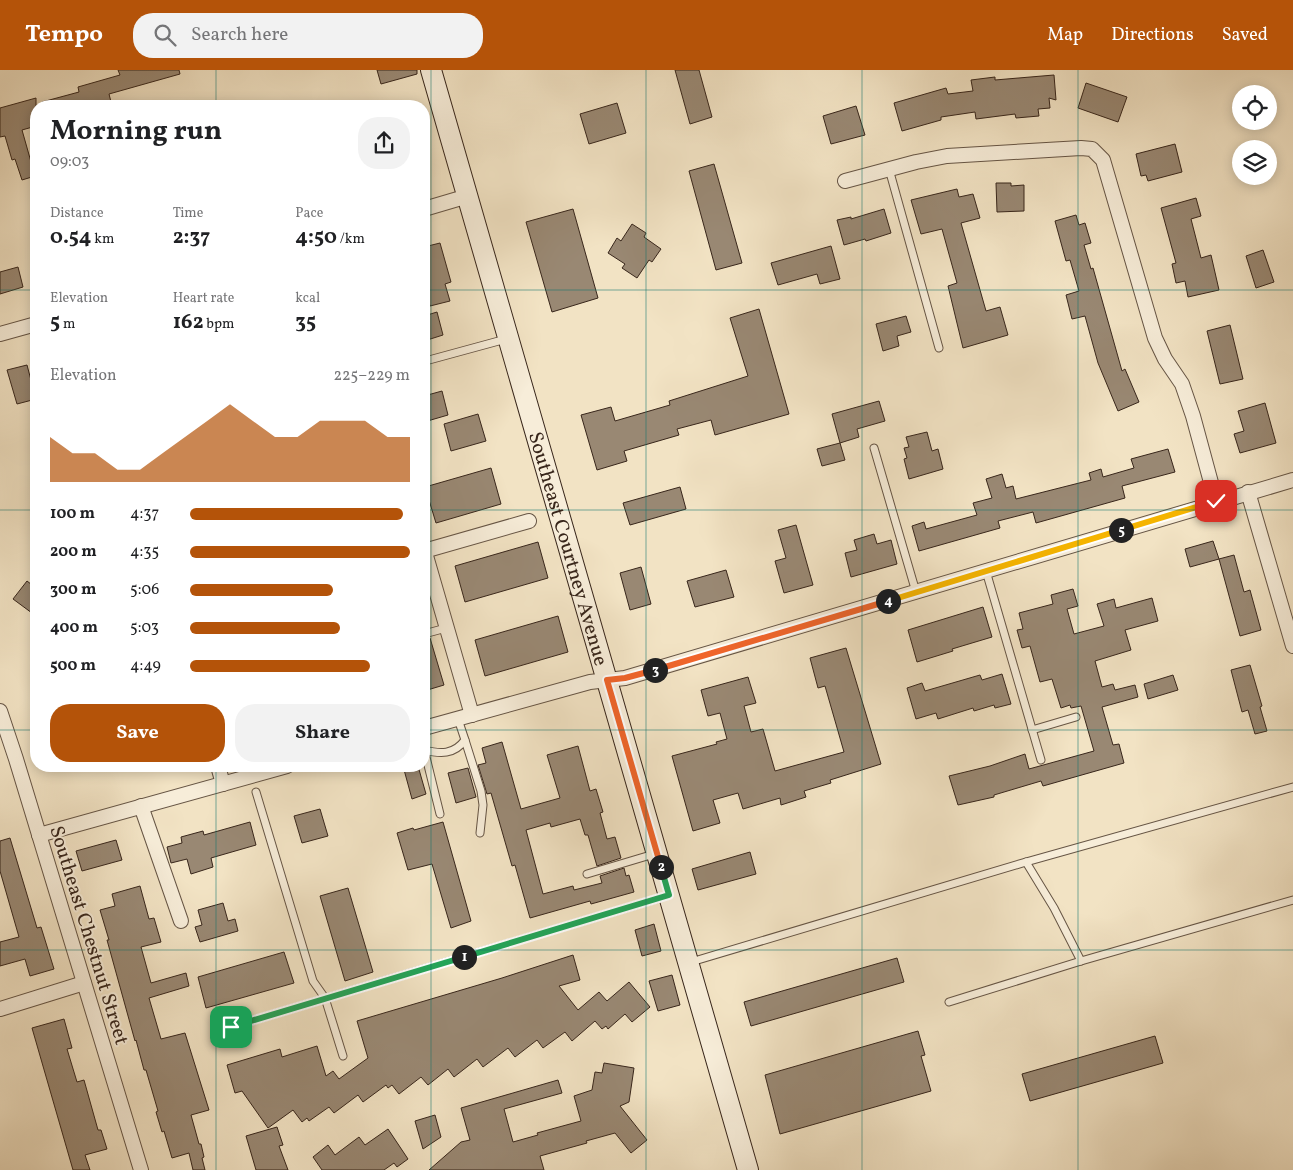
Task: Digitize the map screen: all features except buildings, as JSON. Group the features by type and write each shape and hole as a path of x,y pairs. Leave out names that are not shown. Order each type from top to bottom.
{"street":[{"name":"Southeast Courtney Avenue","path":"431,70 748,1170"},
{"path":"845,181 947,156 1081,148 1092,149 1103,160 1155,338 1165,359 1182,384 1193,416 1216,501"},
{"path":"430,207 468,196"},
{"path":"0,334 30,326"},
{"path":"430,726 590,682 625,678 1216,501 1293,480"},
{"path":"1248,492 1293,646"},
{"path":"430,548 529,521"},
{"path":"430,571 446,628 465,717"},
{"name":"Southeast Chestnut Street","path":"0,711 141,1170"},
{"path":"220,772 223,784"},
{"path":"39,835 266,772"},
{"path":"142,806 181,921"},
{"path":"0,1009 84,983"}],"lane":[{"path":"889,169 939,348"},
{"path":"430,360 509,338"},
{"path":"874,448 917,592"},
{"path":"986,571 1041,760"},
{"path":"430,632 446,628"},
{"path":"465,717 465,740 481,791 483,805 480,833"},
{"path":"1032,730 1076,717"},
{"path":"430,751 449,753 461,746 465,740"},
{"path":"430,772 440,814"},
{"path":"688,963 1026,862 1293,786"},
{"path":"256,792 313,981 325,998 343,1056"},
{"path":"587,874 657,854"},
{"path":"1026,862 1054,908 1081,961"},
{"path":"231,1027 669,895"},
{"path":"949,1002 1081,961 1293,900"}],"route":[{"path":"231,1027 669,895 607,680 625,678 863,609 1216,501"}]}
